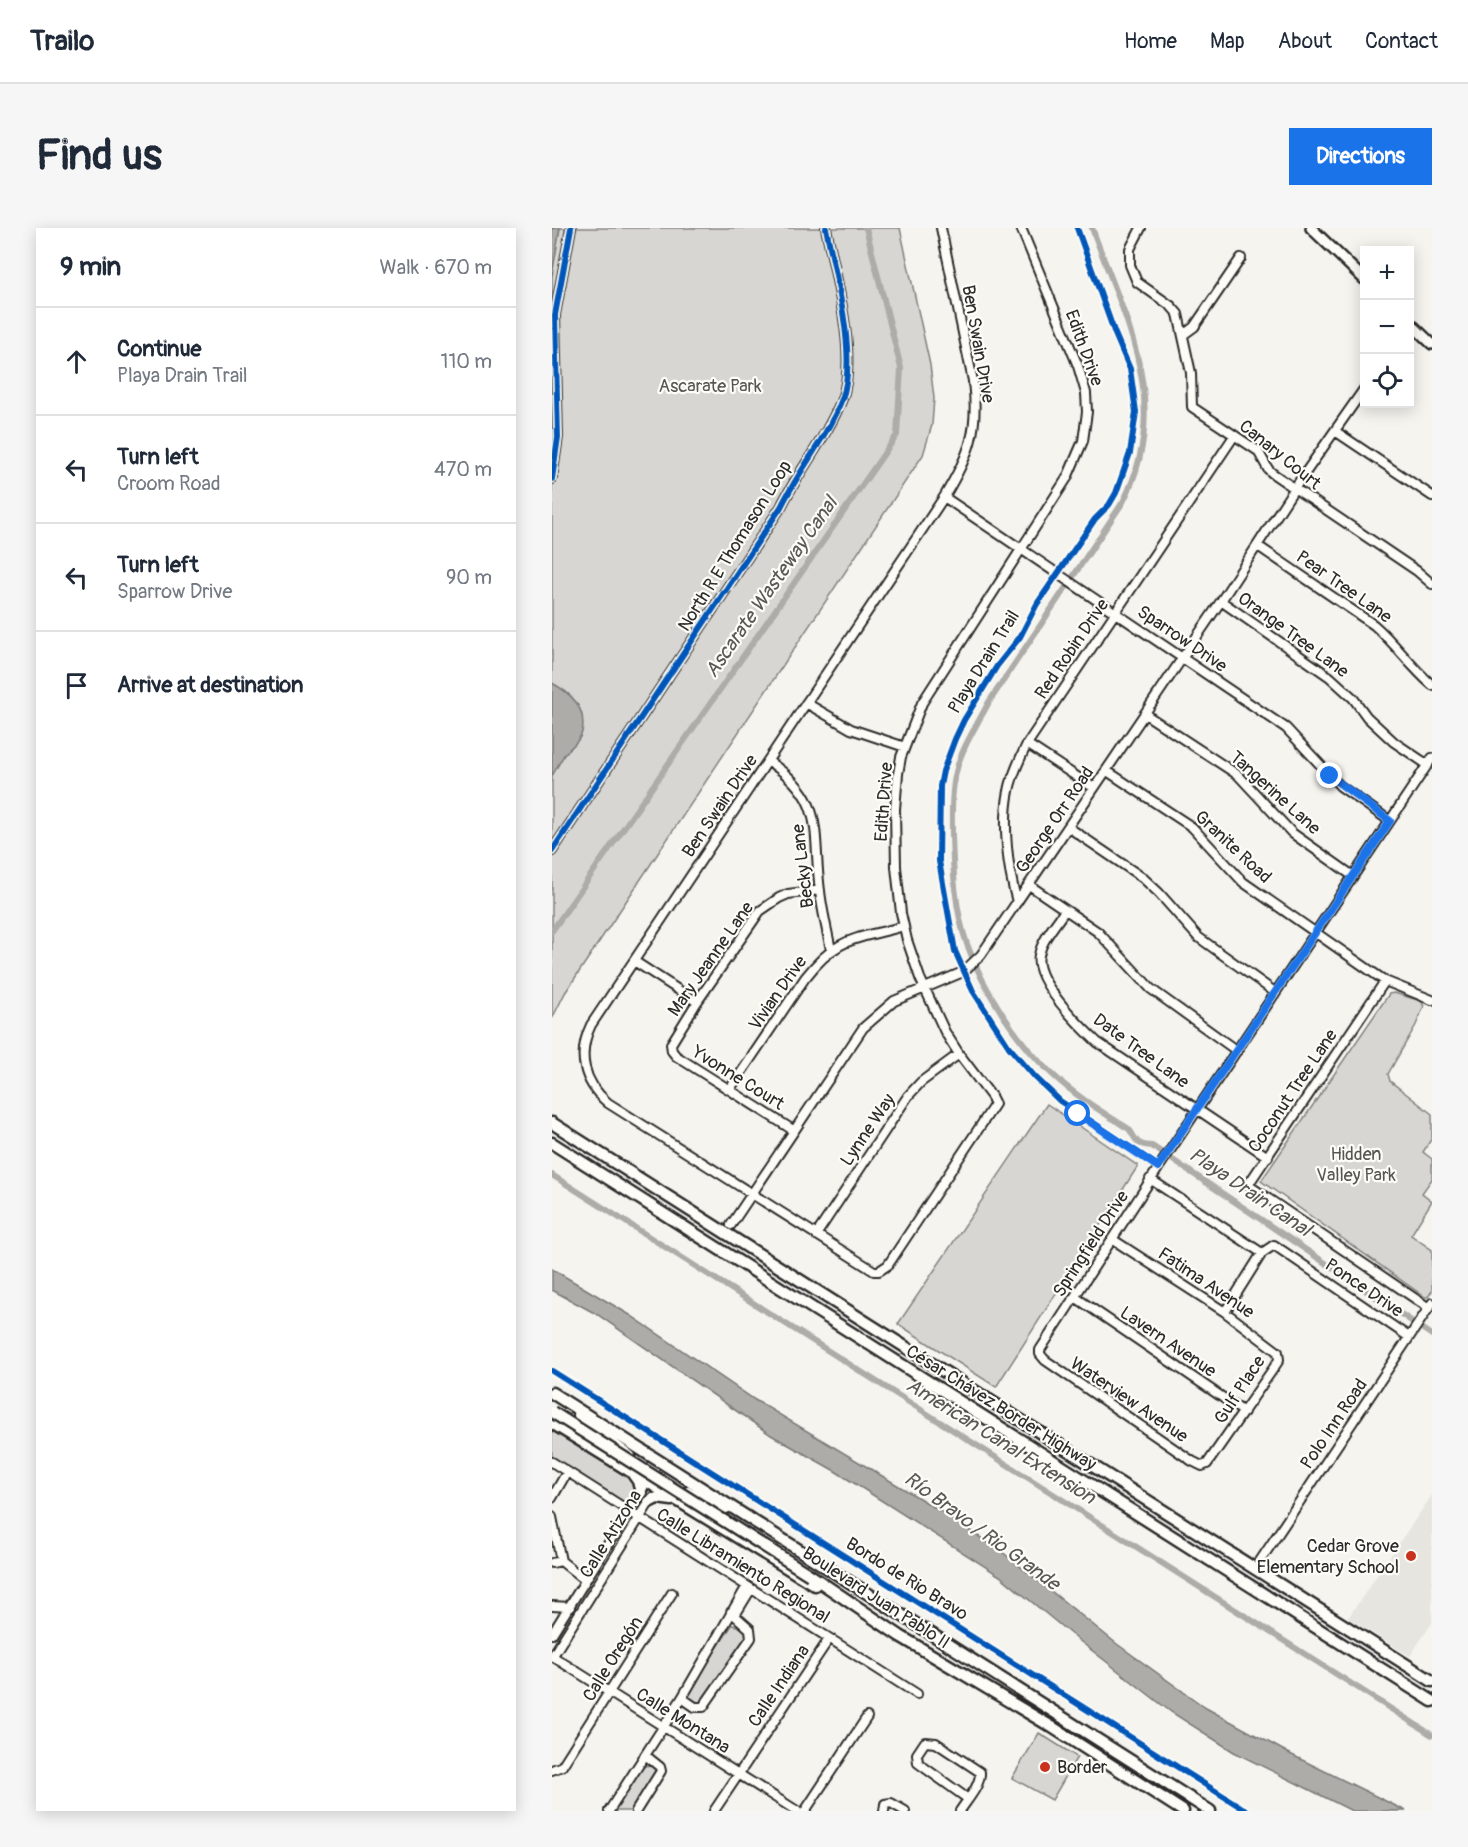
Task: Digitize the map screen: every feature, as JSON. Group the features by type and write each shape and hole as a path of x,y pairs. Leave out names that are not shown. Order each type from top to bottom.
{"highway":[{"name":"César Chávez Border Highway","path":"552,1123 1432,1681"},
{"name":"César Chávez Border Highway","path":"552,1143 1432,1701"},
{"name":"Boulevard Juan Pablo II","path":"552,1393 1210,1811"},
{"path":"570,1405 592,1428 644,1466 653,1484"},
{"name":"Boulevard Juan Pablo II","path":"552,1412 810,1575 900,1636 1052,1727 1183,1811"},
{"path":"552,1423 900,1636"},
{"path":"630,1472 638,1481 641,1492"},
{"path":"653,1484 666,1481 713,1505 735,1510"},
{"path":"649,1502 662,1498 681,1504"}],"main road":[{"path":"1311,228 1360,274"},
{"path":"1414,327 1432,344"}],"street":[{"path":"552,479 558,437 555,315 571,228"},
{"name":"North R E Thomason Loop","path":"552,851 781,507 841,401 847,384 848,359 839,294 826,228"},
{"name":"Ben Swain Drive","path":"879,1271 869,1270 608,1103 599,1096 589,1080 583,1052 587,1033 944,497 967,454 975,424 976,406 943,228"},
{"name":"Edith Drive","path":"879,1271 888,1265 994,1106 991,1096 959,1054 941,1023 913,960 904,926 896,867 895,809 900,766 922,703 1074,464 1083,441 1087,412 1086,393 1078,366 1021,228"},
{"name":"Canary Court","path":"1141,228 1132,243 1129,258 1137,282 1178,314 1191,373 1191,405 1258,452 1268,469 1294,489 1417,571 1432,584"},
{"path":"1183,335 1194,327 1241,258"},
{"name":"George Orr Road","path":"731,1225 863,1028 894,1001 957,975 978,958 1107,771 1181,657 1221,602 1294,489 1360,395"},
{"path":"1335,431 1432,496"},
{"name":"Red Robin Drive","path":"1017,902 1008,851 1008,804 1012,781 1027,744 1234,436"},
{"name":"Sparrow Drive","path":"944,497 1286,728 1340,786 1390,821"},
{"name":"Pear Tree Lane","path":"1258,546 1374,625 1432,685"},
{"name":"Orange Tree Lane","path":"1221,602 1330,677 1348,693 1367,717 1388,735 1430,762"},
{"path":"806,703 851,729 905,747"},
{"name":"Tangerine Lane","path":"1145,714 1238,775 1292,833 1353,876"},
{"path":"1027,744 1094,788"},
{"name":"Becky Lane","path":"768,761 794,781 807,800 815,827 820,890 831,950"},
{"name":"Springfield Drive","path":"1041,1356 1040,1350 1161,1162 1430,762"},
{"name":"Granite Road","path":"1107,771 1192,827 1243,882 1385,981 1432,1000"},
{"path":"1068,827 1143,878 1198,937 1276,993"},
{"path":"1029,885 1103,937 1150,989 1237,1051"},
{"name":"Mary Jeanne Lane","path":"671,1048 672,1039 760,911 788,894 820,890"},
{"name":"Date Tree Lane","path":"1065,910 1042,945 1038,956 1039,973 1077,1023 1097,1042 1268,1157"},
{"name":"Vivian Drive","path":"730,1089 805,978 831,950 862,935 904,926"},
{"path":"634,961 697,1002"},
{"name":"Coconut Tree Lane","path":"1385,981 1248,1184 1431,1306"},
{"name":"Yvonne Court","path":"671,1048 676,1056 793,1130"},
{"name":"Lynne Way","path":"816,1235 908,1096 921,1082 959,1054"},
{"path":"1150,1179 1262,1253 1225,1312"},
{"name":"Fatima Avenue","path":"1112,1239 1225,1312 1277,1350 1279,1355"},
{"name":"Ponce Drive","path":"1262,1253 1272,1245 1277,1246 1411,1335"},
{"name":"Lavern Avenue","path":"1075,1297 1244,1412"},
{"name":"Polo Inn Road","path":"1260,1561 1431,1306"},
{"name":"Gulf Place","path":"1202,1466 1211,1462 1278,1360 1279,1355"},
{"name":"Waterview Avenue","path":"1041,1356 1202,1466"},
{"name":"Calle Libramiento Regional","path":"552,1462 918,1694"},
{"path":"552,1498 567,1472"},
{"name":"Calle Arizona","path":"552,1634 641,1492 653,1484"},
{"name":"Calle Arizona","path":"552,1657 649,1502 653,1484"},
{"path":"552,1517 561,1561 585,1580"},
{"path":"552,1563 561,1561"},
{"path":"609,1811 749,1588"},
{"name":"Calle Oregón","path":"555,1770 610,1693 672,1593"},
{"path":"552,1606 570,1607"},
{"path":"682,1698 694,1707 703,1707 751,1638 750,1629 732,1615"},
{"name":"Calle Indiana","path":"714,1811 829,1639"},
{"name":"Calle Montana","path":"552,1657 798,1811"},
{"path":"805,1811 867,1718"},
{"path":"960,1811 968,1799 980,1778 978,1769 932,1742 925,1742 916,1754 918,1763 968,1799"},
{"path":"636,1811 661,1771 660,1767 645,1755"},
{"path":"884,1811 885,1804 891,1803 905,1811"}],"shaded area":[{"path":"552,228 560,228 552,276"},
{"path":"552,683 576,702 583,723 579,739 564,755 552,776"},
{"path":"552,1269 630,1315 755,1400 939,1510 1001,1551 1117,1644 1206,1708 1292,1755 1406,1811 1352,1811 1234,1752 1171,1712 1000,1576 835,1471 771,1435 598,1315 552,1290"},
{"name":"Cedar Grove Elementary School","path":"1432,1495 1432,1623 1410,1656 1348,1618"}],"green space":[{"name":"Ascarate Park","path":"552,228 900,228 930,365 934,398 932,425 923,455 565,993 552,1019"},
{"name":"Hidden Valley Park","path":"1394,993 1421,1001 1424,1006 1416,1025 1388,1074 1390,1081 1432,1114 1432,1138 1423,1152 1432,1159 1432,1179 1422,1193 1432,1201 1411,1235 1432,1250 1432,1291 1428,1297 1261,1181 1389,994"},
{"path":"1047,1104 1138,1166 996,1387 898,1324"},
{"path":"552,1428 633,1481 635,1492 628,1503 617,1499 552,1458"},
{"path":"732,1625 741,1628 747,1636 704,1702 700,1704 688,1698 687,1695"},
{"name":"Border","path":"1039,1733 1077,1757 1052,1800 1012,1778"},
{"path":"651,1765 656,1768 654,1775 631,1811 614,1811 644,1766"}],"waterway":[{"name":"Ascarate Wasteway Canal","path":"552,931 897,435 901,368 866,228"},
{"name":"Playa Drain Canal","path":"1092,228 1130,330 1139,364 1144,398 1144,432 1137,466 1123,502 989,702 958,763 954,780 952,836 955,890 963,931 991,996 1025,1046 1060,1081 1088,1103 1129,1129 1139,1143 1152,1146 1432,1335"},
{"name":"American Canal Extension","path":"552,1175 1432,1735"}],"cycle path":[{"path":"552,479 558,437 555,315 571,228"},
{"path":"552,851 781,507 836,413 842,399 848,361 843,315 826,228"},
{"name":"Playa Drain Trail","path":"1077,228 1130,369 1136,412 1130,453 1116,493 1109,505 1095,519 1037,604 1020,637 997,666 955,739 940,786 939,861 955,951 973,991 1009,1047 1060,1101 1159,1167"},
{"name":"Bordo de Rio Bravo","path":"552,1371 1247,1811"}],"place":[{"name":"Cedar Grove Elementary School","path":"1411,1556"},
{"name":"Border","path":"1045,1767"}],"route":[{"path":"1078,1114 1158,1167 1390,821 1340,786 1330,776"}],"water label":[{"name":"Río Bravo / Rio Grande","path":"982,1531"}]}
